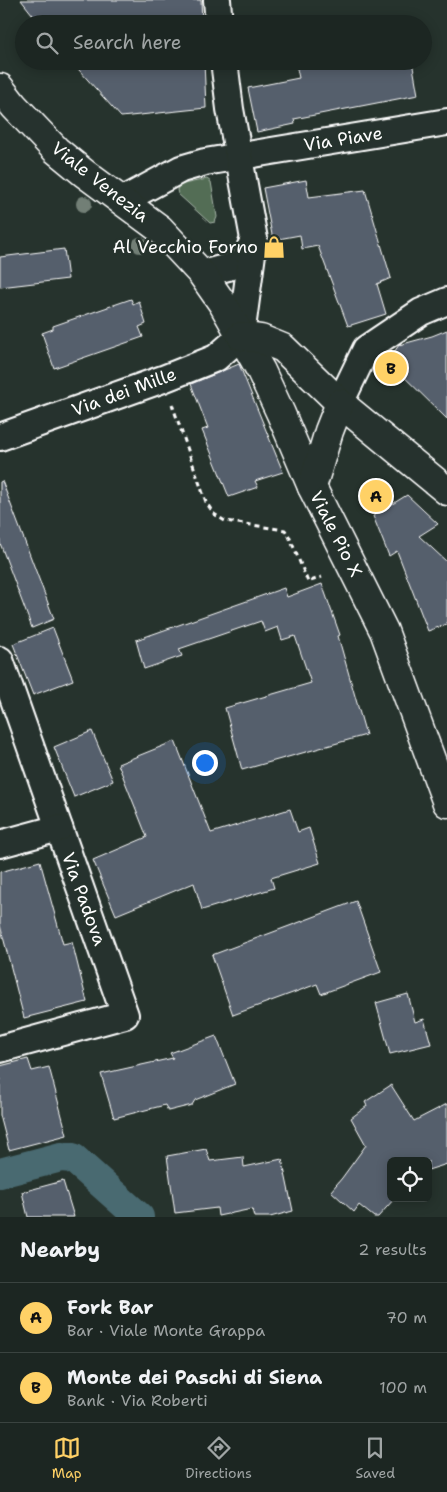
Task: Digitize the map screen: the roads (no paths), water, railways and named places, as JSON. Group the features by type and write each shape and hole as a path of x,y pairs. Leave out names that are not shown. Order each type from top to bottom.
{"main road":[{"name":"Viale Venezia","path":"0,88 14,106 56,150 160,229 202,274"},
{"name":"Viale Pio X","path":"202,274 223,304 261,371 312,487 384,631 447,803"},
{"path":"241,336 261,339 283,348 340,403 447,491"},
{"path":"312,487 329,431 340,403"}],"street":[{"path":"216,0 218,15"},
{"path":"225,70 230,109 254,238 241,336"},
{"name":"Via Piave","path":"122,200 181,170 205,162 447,122"},
{"path":"202,274 242,263 254,238"},
{"path":"340,403 366,350 421,312 447,301"},
{"name":"Via dei Mille","path":"0,437 164,379 216,358 241,336"},
{"name":"Via Padova","path":"0,660 126,1015 0,1049"},
{"path":"0,844 59,828"}],"waterway":[{"path":"0,1173 61,1157 73,1158 139,1217"}],"place":[{"name":"Al Vecchio Forno","path":"274,247"},
{"name":"Monte dei Paschi di Siena","path":"391,368"},
{"name":"Fork Bar","path":"376,496"}]}
